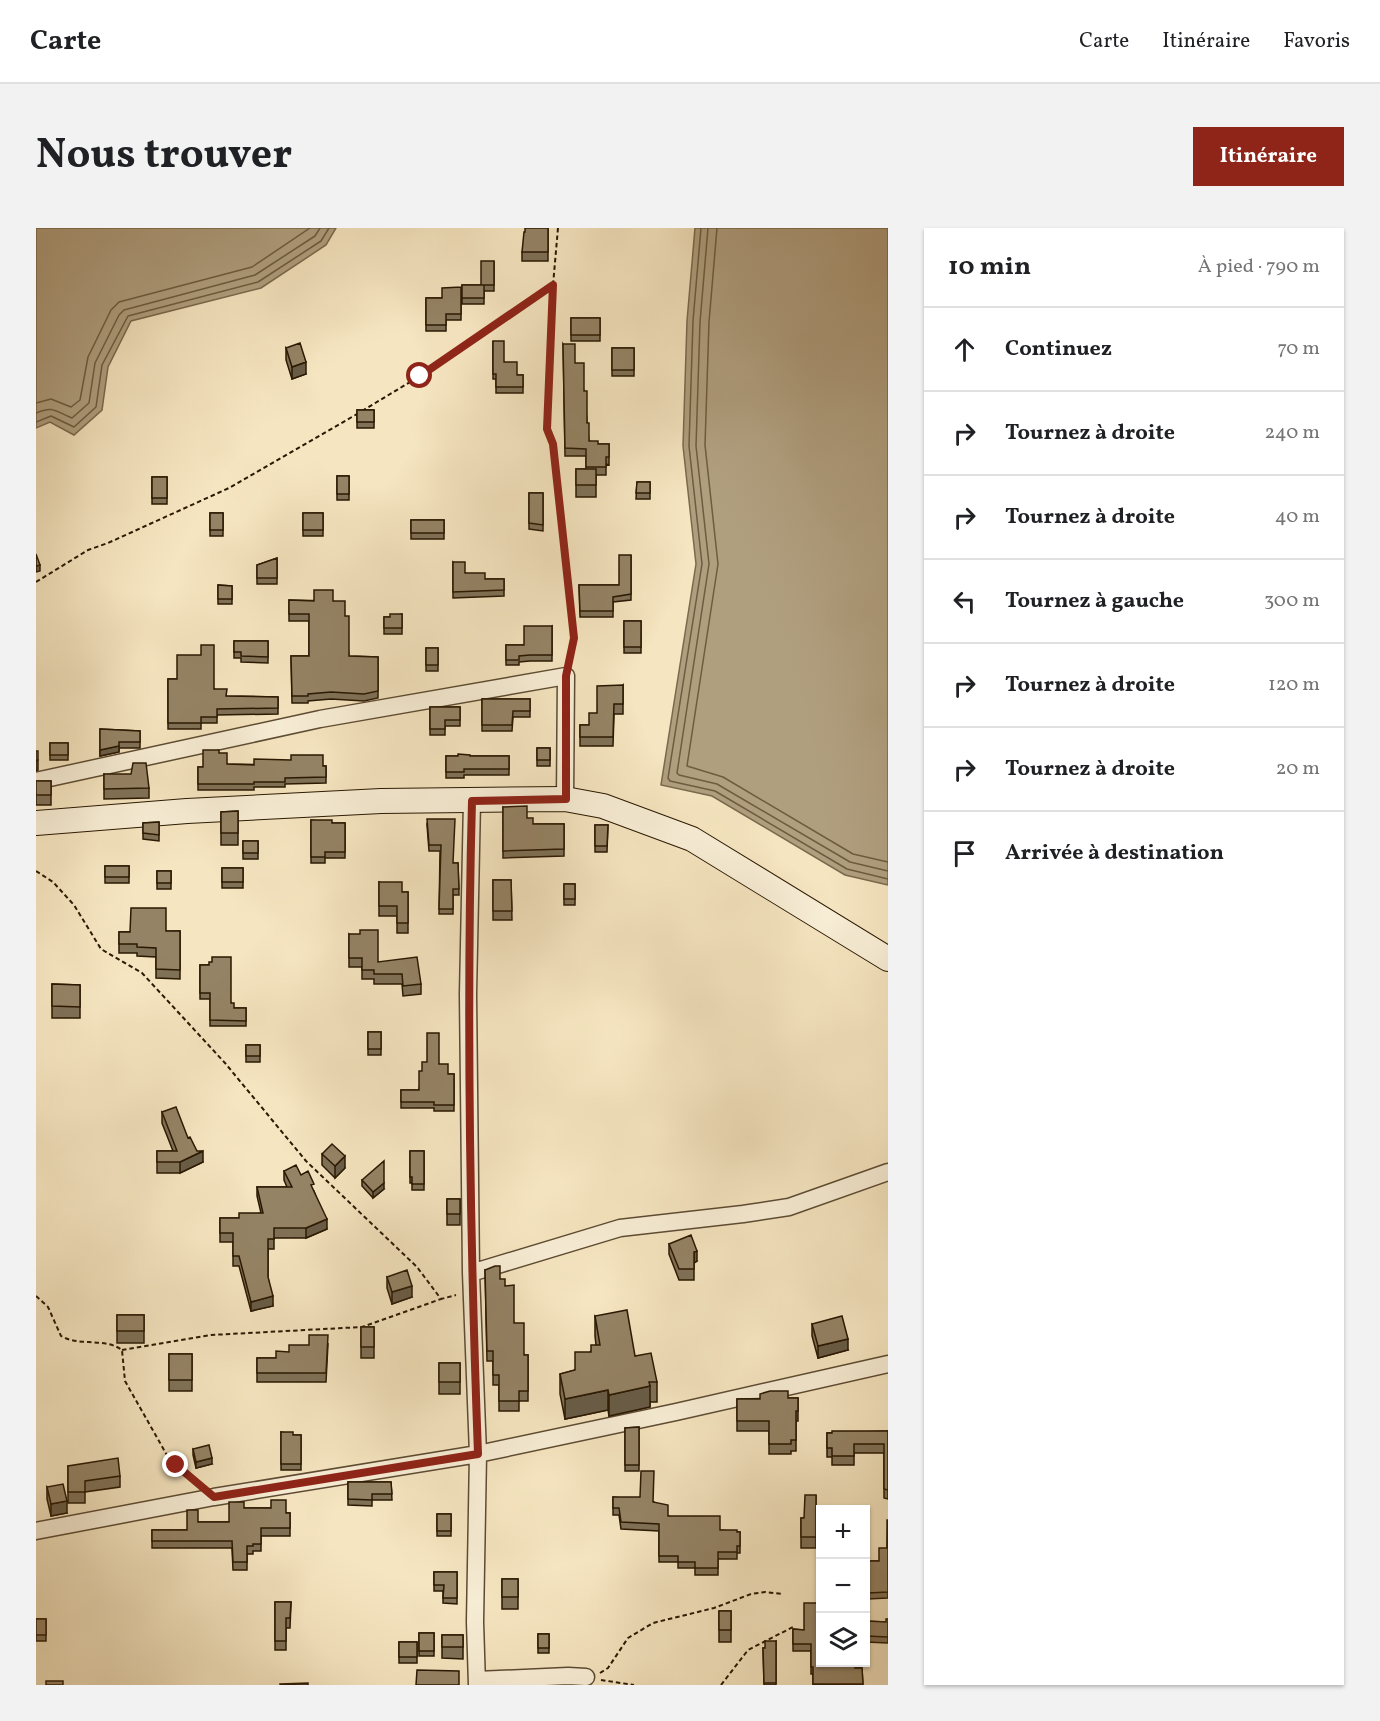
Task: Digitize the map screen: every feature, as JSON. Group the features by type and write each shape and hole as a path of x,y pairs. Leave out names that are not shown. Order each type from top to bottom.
{"main road":[{"path":"36,823 187,811 381,801 566,799 603,806 693,839 888,959"}],"street":[{"path":"36,782 320,719 566,676 566,799"},
{"path":"472,801 468,994 471,1273 478,1454 475,1623 477,1682 568,1676 586,1677"},
{"path":"471,1273 620,1228 789,1207 888,1172"},
{"path":"36,1531 214,1497 478,1454 888,1364"}],"path":[{"path":"558,228 553,285 547,429 553,444 574,638 566,676"},
{"path":"36,582 88,550 229,488 327,432 420,376 553,285"},
{"path":"36,871 53,882 74,905 101,949 142,974 225,1063 308,1163 417,1267 441,1299"},
{"path":"36,1296 46,1305 61,1336 74,1342 103,1343 122,1350 211,1335 365,1326 441,1299 472,1292"},
{"path":"122,1350 124,1379 168,1457 214,1497"},
{"path":"586,1677 605,1671 628,1638 653,1623 714,1608 755,1593 783,1594"},
{"path":"721,1685 748,1650 793,1627"},
{"path":"586,1677 634,1685"}],"water":[{"path":"36,228 336,228 326,245 261,288 131,321 108,367 102,410 74,435 50,422 36,428"},
{"path":"695,228 888,228 888,885 845,875 712,796 661,785 696,564 683,446 687,321"}],"building":[{"path":"525,228 548,228 548,252 522,252"},
{"path":"481,261 494,261 494,285 481,285"},
{"path":"462,285 484,285 484,298 462,298"},
{"path":"461,287 461,314 446,314 446,325 426,325 426,298 442,298 442,288"},
{"path":"571,318 600,318 600,335 571,335"},
{"path":"493,341 504,341 504,362 517,362 517,375 523,375 523,387 496,387 496,374 493,374"},
{"path":"300,343 306,362 292,367 286,348"},
{"path":"563,344 575,344 575,363 584,363 589,441 609,444 606,467 586,467 586,449 565,448"},
{"path":"612,348 634,348 634,370 612,370"},
{"path":"357,410 374,410 374,422 357,422"},
{"path":"576,469 596,469 596,485 576,485"},
{"path":"337,476 349,476 349,494 337,494"},
{"path":"152,477 167,477 167,498 152,498"},
{"path":"637,482 650,482 650,493 636,493"},
{"path":"529,493 543,493 543,525 529,523"},
{"path":"210,513 223,513 223,530 210,530"},
{"path":"303,513 323,513 323,530 303,530"},
{"path":"411,520 444,520 444,533 411,533"},
{"path":"36,554 40,565 36,566"},
{"path":"619,555 631,555 631,594 613,597 613,611 580,611 579,585 619,585"},
{"path":"277,558 277,578 257,578 257,565"},
{"path":"453,562 465,562 465,573 485,573 485,579 504,579 504,590 453,592"},
{"path":"218,585 232,586 232,599 218,599"},
{"path":"314,590 333,590 333,601 345,601 345,616 349,616 349,656 378,657 378,691 364,694 331,692 292,696 291,656 309,656 309,614 289,614 289,600 314,601"},
{"path":"390,614 402,614 402,628 384,628 384,617 390,617"},
{"path":"624,621 641,621 641,647 624,647"},
{"path":"524,626 552,626 552,655 519,656 519,660 506,660 506,645 524,645"},
{"path":"234,641 268,641 268,657 241,656 241,652 234,652"},
{"path":"201,645 214,645 214,689 227,689 226,696 278,697 278,708 217,709 217,717 201,717 201,723 168,723 168,679 177,679 177,655 201,655"},
{"path":"426,648 438,648 438,665 426,665"},
{"path":"623,685 623,704 614,704 613,737 580,737 580,725 589,725 589,713 597,713 597,686"},
{"path":"482,699 530,699 530,711 513,711 512,725 482,725"},
{"path":"430,707 460,707 460,720 445,720 445,729 430,729"},
{"path":"100,729 140,731 140,742 119,742 119,746 100,750"},
{"path":"50,743 68,743 68,755 50,755"},
{"path":"537,748 550,748 550,760 537,760"},
{"path":"203,750 219,750 219,753 227,753 227,764 254,765 254,759 291,760 291,755 323,755 326,777 285,778 285,782 254,782 254,784 198,784 198,767 203,767"},
{"path":"458,754 509,756 509,769 464,769 464,772 446,772 446,756 458,756"},
{"path":"133,763 146,763 149,788 104,789 104,774 131,774"},
{"path":"36,781 51,781 51,795 36,795"},
{"path":"527,806 527,818 533,818 533,824 564,824 564,849 503,851 503,807"},
{"path":"238,811 238,833 221,833 221,812"},
{"path":"427,819 455,819 453,863 458,863 459,889 453,889 453,909 439,909 441,845 429,845"},
{"path":"311,820 332,820 332,823 345,823 345,852 325,852 325,857 311,857"},
{"path":"159,822 159,835 143,833 143,823"},
{"path":"595,825 608,825 607,846 595,846"},
{"path":"243,841 258,841 258,853 243,853"},
{"path":"105,866 129,866 129,877 105,877"},
{"path":"222,868 243,868 243,882 222,882"},
{"path":"157,871 171,871 171,883 157,883"},
{"path":"493,880 511,880 512,911 493,911"},
{"path":"379,882 402,882 402,892 408,892 408,923 397,923 397,906 379,906"},
{"path":"564,884 575,884 575,899 564,899"},
{"path":"131,908 166,908 166,931 180,931 180,970 156,969 156,948 137,947 137,944 119,944 119,932 130,932"},
{"path":"360,930 378,930 378,962 417,957 421,984 403,986 402,974 374,974 374,970 362,970 362,958 349,958 349,934 360,934"},
{"path":"212,957 231,957 231,1003 234,1003 234,1008 246,1008 246,1021 210,1020 210,993 200,993 200,965 209,965"},
{"path":"52,984 80,985 80,1007 52,1006"},
{"path":"368,1032 381,1032 381,1049 368,1049"},
{"path":"427,1033 439,1033 439,1064 448,1064 448,1074 454,1074 454,1105 434,1105 434,1102 401,1102 401,1090 419,1090 419,1071 422,1071 422,1062 427,1062"},
{"path":"246,1045 260,1045 260,1056 246,1056"},
{"path":"176,1107 188,1138 190,1137 197,1151 203,1151 180,1162 157,1162 157,1151 177,1151 162,1112"},
{"path":"332,1144 345,1156 335,1166 322,1154"},
{"path":"410,1151 424,1151 424,1184 412,1184"},
{"path":"384,1161 384,1183 373,1192 362,1180"},
{"path":"296,1165 301,1175 308,1171 314,1184 311,1185 327,1219 306,1228 274,1228 274,1239 268,1239 268,1277 273,1296 251,1302 239,1256 233,1256 233,1233 220,1233 220,1218 239,1218 239,1213 263,1213 257,1187 292,1187 284,1171"},
{"path":"447,1199 460,1199 460,1214 447,1214"},
{"path":"691,1235 697,1251 694,1252 694,1269 679,1269 669,1244"},
{"path":"500,1266 500,1279 505,1279 505,1286 514,1285 514,1323 524,1323 524,1355 528,1355 528,1391 519,1391 519,1401 499,1401 499,1375 493,1375 493,1351 487,1351 485,1270"},
{"path":"407,1270 412,1286 392,1292 387,1277"},
{"path":"627,1310 635,1356 651,1353 657,1382 649,1382 650,1386 609,1395 608,1390 565,1399 560,1374 575,1370 575,1352 591,1352 591,1345 600,1345 595,1316"},
{"path":"117,1315 144,1315 144,1331 117,1331"},
{"path":"842,1316 848,1339 818,1346 812,1324"},
{"path":"361,1327 374,1327 374,1347 361,1347"},
{"path":"309,1335 328,1335 326,1373 257,1373 257,1358 276,1358 276,1351 289,1352 289,1345 309,1345"},
{"path":"169,1354 192,1354 192,1380 169,1380"},
{"path":"439,1363 460,1363 460,1382 439,1382"},
{"path":"770,1391 788,1391 788,1398 798,1398 796,1440 791,1440 791,1444 769,1444 769,1421 737,1421 737,1399 760,1399 760,1394"},
{"path":"639,1427 639,1465 625,1465 625,1428"},
{"path":"832,1431 888,1431 888,1490 884,1489 884,1444 854,1444 854,1456 832,1456 832,1448 827,1448 827,1433 832,1433"},
{"path":"281,1432 301,1435 301,1464 281,1464"},
{"path":"209,1445 212,1458 196,1462 193,1449"},
{"path":"118,1458 120,1476 85,1481 85,1492 68,1492 68,1466"},
{"path":"641,1471 654,1471 653,1502 668,1505 668,1516 720,1516 720,1530 740,1532 740,1546 737,1546 737,1552 718,1552 718,1568 695,1568 695,1562 678,1562 678,1556 659,1556 659,1524 621,1522 619,1508 613,1508 613,1497 640,1497"},
{"path":"348,1482 391,1482 392,1494 372,1494 372,1500 348,1499"},
{"path":"63,1484 67,1501 51,1504 47,1487"},
{"path":"805,1495 816,1495 816,1537 801,1537 801,1518 804,1518"},
{"path":"271,1500 286,1500 286,1513 290,1513 290,1528 261,1528 261,1544 247,1546 247,1562 233,1562 232,1541 152,1541 152,1530 187,1530 187,1510 198,1510 198,1522 229,1522 229,1502 244,1502 244,1508 271,1508"},
{"path":"437,1514 451,1514 451,1531 437,1531"},
{"path":"888,1520 888,1592 870,1593 870,1561 879,1561 879,1548 887,1548"},
{"path":"434,1572 457,1572 457,1598 443,1598 444,1585 434,1585"},
{"path":"502,1579 518,1579 518,1597 502,1597"},
{"path":"275,1602 291,1602 290,1618 286,1618 286,1641 275,1641"},
{"path":"804,1603 816,1603 816,1667 862,1668 863,1684 813,1684 811,1644 793,1644 793,1629 804,1630"},
{"path":"719,1611 731,1611 731,1630 719,1630"},
{"path":"36,1619 46,1619 46,1635 36,1635"},
{"path":"888,1619 888,1637 870,1636 870,1621 886,1622"},
{"path":"419,1633 434,1633 434,1651 419,1651"},
{"path":"538,1634 549,1634 549,1648 538,1648"},
{"path":"442,1635 463,1635 463,1647 442,1647"},
{"path":"765,1641 776,1641 776,1683 764,1683 763,1648 765,1648"},
{"path":"399,1642 417,1642 417,1657 399,1657"},
{"path":"417,1670 459,1671 459,1685 416,1685"},
{"path":"46,1681 63,1681 63,1685 46,1685"},
{"path":"308,1683 308,1685 280,1685 280,1684"}],"route":[{"path":"176,1465 214,1497 478,1454 469,1115 468,994 472,801 566,799 566,676 574,638 553,444 547,429 553,285 420,376"}]}
